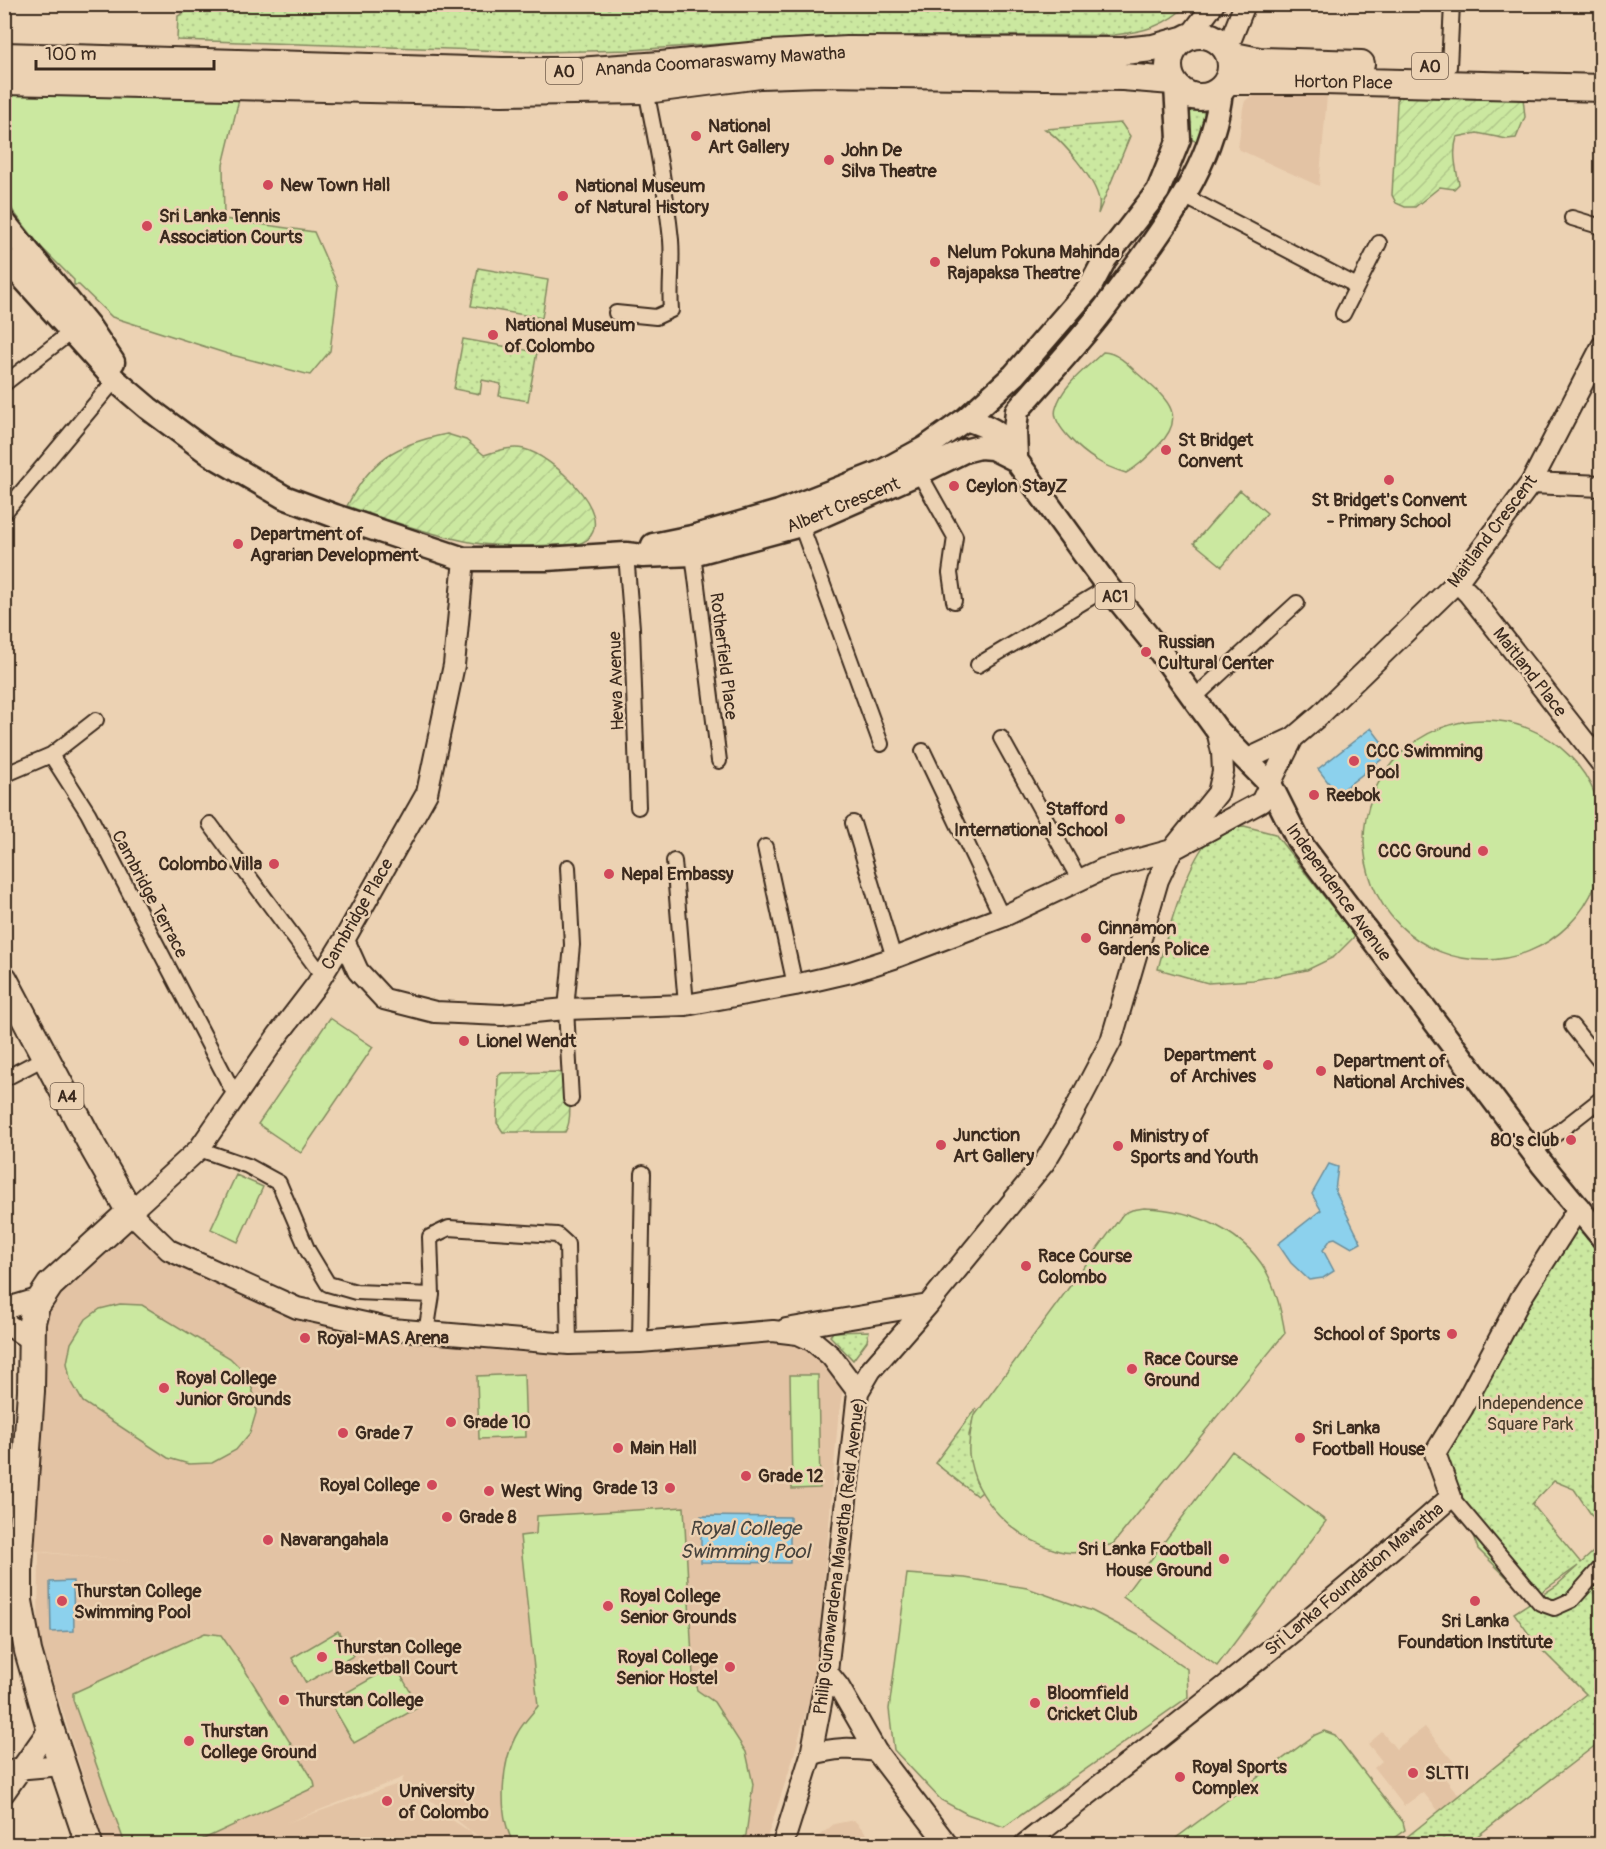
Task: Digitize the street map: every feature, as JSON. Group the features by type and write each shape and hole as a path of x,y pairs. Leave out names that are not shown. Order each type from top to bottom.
{"highway":[{"name":"A0","path":"1186,38 1200,35 1210,37 1220,42 1228,52"},
{"name":"Ananda Coomaraswamy Mawatha","path":"4,56 502,71 578,71 770,54 847,50 1123,51 1153,48 1186,38"},
{"path":"1174,84 1168,63 1176,46 1186,38"},
{"path":"1224,85 1231,73 1228,52"},
{"name":"Horton Place","path":"1228,52 1264,61 1602,71"},
{"name":"Ananda Coomaraswamy Mawatha","path":"4,81 502,92 646,90 760,75 821,73 1123,77 1174,84"},
{"name":"Horton Place","path":"1224,85 1323,81 1602,88"},
{"name":"A0","path":"1174,84 1183,93 1192,97 1212,95 1224,85"},
{"name":"A4","path":"4,980 129,1212"},
{"path":"89,1845 50,1728 28,1651 11,1567 31,1391 32,1341 36,1306 50,1285 129,1212"}],"main road":[{"path":"1186,38 1214,4"},
{"path":"1228,52 1245,4"},
{"path":"4,94 12,89 43,81"},
{"name":"Albert Crescent","path":"626,554 639,548 692,537 779,512 881,471 925,448 966,419 1014,375 1090,287 1105,259 1158,191 1179,139 1174,84"},
{"path":"1016,460 1017,411 1102,312 1184,196 1214,132 1224,85"},
{"path":"4,222 88,325 137,398"},
{"name":"Albert Crescent","path":"4,256 115,380 210,454 284,497 464,559 546,560 626,554 643,556 693,554 801,525 964,451 980,447 992,448 1016,460"},
{"name":"Maitland Crescent","path":"1248,759 1293,738 1321,714 1457,582 1531,483 1602,346"},
{"path":"998,390 998,398 1003,405 1017,411"},
{"name":"Independence Avenue","path":"966,419 998,433 1005,440 1016,460 1108,587 1159,650 1217,730 1248,759 1270,784 1298,840 1533,1152 1602,1237"},
{"path":"1531,483 1602,486"},
{"path":"827,513 838,488"},
{"name":"Cambridge Place","path":"129,1212 199,1149 236,1097 344,940 427,793 454,665 464,559"},
{"name":"Maitland Place","path":"1457,582 1469,594 1602,764"},
{"name":"Philip Gunawardena Mawatha (Reid Avenue)","path":"783,1845 811,1755 827,1672 858,1392 871,1370 928,1305 1044,1163 1067,1125 1110,1041 1158,880 1172,850 1218,793 1223,772 1222,752 1217,730"},
{"name":"Maitland Crescent","path":"344,940 358,971 384,999 435,1012 502,1016 567,1009 686,1005 795,985 852,972 894,958 1002,917 1102,869 1172,850 1261,802 1293,738"},
{"name":"Sri Lanka Foundation Mawatha","path":"1025,1845 1248,1668 1451,1497 1434,1453 1462,1409 1521,1298 1579,1207"},
{"path":"129,1212 169,1250 297,1308 392,1329 426,1333 569,1344 640,1342 773,1331 928,1305"},
{"path":"4,1309 41,1299"},
{"path":"4,1322 32,1341"},
{"path":"773,1331 798,1334 813,1341 831,1356 858,1392"},
{"path":"827,1672 839,1687 876,1750 947,1845"},
{"path":"4,1793 50,1728"},
{"path":"811,1755 827,1749 876,1750"},
{"path":"4,1772 24,1767 62,1765"}],"street":[{"path":"1449,67 1452,4"},
{"path":"616,313 656,317 671,310 669,290 671,243 663,180 646,90"},
{"path":"1184,196 1357,286"},
{"path":"1572,218 1602,227"},
{"path":"1343,314 1379,243"},
{"path":"4,384 71,333"},
{"path":"4,513 115,380"},
{"path":"919,473 955,537 950,573 954,601"},
{"path":"801,525 881,744"},
{"name":"Hewa Avenue","path":"626,554 632,628 639,807"},
{"name":"Rotherfield Place","path":"693,554 719,761"},
{"path":"978,665 1108,587"},
{"path":"1194,698 1297,603"},
{"path":"4,775 51,755 96,720"},
{"path":"1001,738 1079,879"},
{"path":"923,752 1002,917"},
{"name":"Cambridge Terrace","path":"51,755 88,813 236,1097"},
{"path":"853,823 894,958"},
{"path":"210,824 322,975"},
{"path":"765,847 795,985"},
{"path":"674,861 686,1005"},
{"path":"568,867 572,945 567,1009 571,1099"},
{"path":"1572,1026 1602,1064"},
{"path":"4,1079 46,1057"},
{"path":"1533,1152 1602,1098"},
{"path":"199,1149 248,1166 279,1183 308,1251 328,1284 356,1292 432,1295"},
{"path":"640,1342 642,1173"},
{"path":"426,1333 432,1295 430,1237 449,1228 557,1235 567,1244 569,1344"},
{"path":"1451,1497 1539,1603 1554,1608 1572,1600 1602,1566"}],"shaded area":[{"path":"1260,95 1327,96 1319,186 1238,149 1245,101 1250,97"},
{"name":"Royal College","path":"131,1221 163,1249 391,1334 796,1339 827,1359 843,1387 838,1420 817,1661 812,1690 792,1762 765,1844 105,1844 38,1635 39,1552 136,1562 27,1550 42,1309","holes":["404,1777 401,1782 429,1799 484,1841 398,1784 286,1823"]},
{"name":"SLTTI","path":"1425,1727 1457,1766 1444,1777 1465,1803 1445,1819 1423,1792 1404,1806 1374,1768 1382,1761 1368,1744 1382,1732 1396,1749"},
{"path":"854,1820 876,1844 814,1844 816,1839 834,1824"}],"green space":[{"path":"200,4 1187,5 1171,18 1154,27 1114,35 823,37 632,50 539,52 177,40 178,16"},
{"path":"1398,84 1522,89 1525,117 1516,138 1507,139 1477,133 1457,137 1455,155 1459,184 1454,189 1440,187 1415,207 1405,207 1396,203 1392,195"},
{"name":"Sri Lanka Tennis Association Courts","path":"16,92 240,95 223,165 224,219 314,232 338,286 330,351 310,375 228,354 112,317 79,285 74,285 74,280 41,247 13,211 5,193 5,104"},
{"path":"1187,110 1205,112 1198,142 1187,138"},
{"path":"1121,123 1130,136 1098,214 1099,200 1092,182 1069,151 1045,129"},
{"path":"478,268 548,280 542,318 471,306"},
{"path":"463,339 537,352 528,401 499,396 501,384 482,380 480,394 454,389"},
{"path":"1103,352 1117,356 1130,366 1164,398 1173,415 1167,435 1143,461 1126,473 1103,464 1083,451 1063,430 1055,415 1064,392 1076,377"},
{"path":"447,434 466,440 484,455 504,449 519,448 535,453 549,462 576,486 586,500 593,514 594,528 588,539 571,545 514,546 475,543 410,527 347,506 366,476 387,456 413,443"},
{"path":"1240,490 1267,513 1222,566 1194,543"},
{"name":"CCC Ground","path":"1484,720 1507,722 1530,729 1551,740 1569,755 1584,773 1595,794 1602,817 1604,840 1602,863 1595,886 1584,907 1569,925 1551,940 1530,951 1507,958 1484,960 1461,958 1438,951 1417,940 1399,925 1384,907 1373,886 1366,863 1364,840 1366,817 1373,794 1384,773 1399,755 1417,740 1438,729 1461,722"},
{"path":"1244,826 1275,834 1355,936 1334,957 1307,970 1253,980 1208,983 1158,969 1179,898 1195,860 1213,836 1224,830"},
{"path":"330,1018 373,1047 301,1153 258,1124"},
{"path":"556,1072 564,1074 569,1095 570,1112 565,1132 503,1132 497,1123 498,1075"},
{"path":"236,1175 263,1187 238,1242 211,1229"},
{"name":"Race Course Ground","path":"1144,1208 1163,1209 1200,1219 1218,1226 1248,1248 1261,1262 1273,1285 1285,1333 1113,1544 1079,1552 1059,1551 1027,1537 999,1515 988,1502 972,1471 969,1440 973,1418 1123,1214"},
{"name":"Independence Square Park","path":"1576,1219 1601,1254 1601,1529 1574,1489 1554,1481 1532,1504 1581,1563 1601,1545 1601,1741 1467,1844 1398,1844 1586,1694 1536,1644 1514,1613 1556,1586 1578,1566 1530,1600 1478,1549 1434,1433 1502,1324"},
{"name":"Royal College Junior Grounds","path":"120,1304 142,1305 230,1358 248,1376 255,1398 256,1413 250,1433 236,1450 212,1463 189,1464 168,1458 83,1402 70,1379 67,1363 71,1343 86,1319 100,1309"},
{"path":"869,1331 867,1341 853,1360 830,1336 833,1332"},
{"path":"524,1374 526,1437 479,1439 477,1376"},
{"path":"790,1375 818,1375 820,1488 792,1489"},
{"path":"976,1408 969,1435 976,1482 982,1492 977,1496 935,1463"},
{"name":"Sri Lanka Football House Ground","path":"1232,1451 1326,1521 1217,1666 1123,1597"},
{"name":"Royal College Senior Grounds","path":"684,1507 693,1676 697,1690 714,1702 746,1752 753,1784 746,1835 739,1844 514,1844 505,1818 503,1803 505,1773 512,1744 518,1732 538,1706 520,1536 536,1534 537,1516"},
{"name":"Bloomfield Cricket Club","path":"907,1574 965,1578 1027,1588 1092,1611 1138,1635 1187,1669 1188,1697 1004,1827 967,1814 941,1800 894,1750 889,1709"},
{"name":"Thurstan College Basketball Court","path":"338,1631 353,1656 306,1683 292,1658"},
{"name":"Thurstan College Ground","path":"205,1633 221,1635 314,1781 315,1787 193,1844 125,1844 73,1700 73,1693"},
{"path":"395,1665 419,1707 354,1743 330,1702"},
{"path":"1324,1731 1335,1735 1403,1822 1405,1830 1385,1844 1168,1844 1315,1735"}],"water":[{"name":"CCC Swimming Pool","path":"1371,728 1390,753 1337,794 1318,769"},
{"path":"1329,1164 1338,1167 1335,1190 1361,1243 1352,1248 1335,1238 1331,1239 1323,1250 1334,1271 1323,1278 1309,1280 1291,1263 1278,1244 1321,1210 1312,1194"},
{"name":"Royal College Swimming Pool","path":"701,1516 790,1517 790,1563 701,1562"},
{"name":"Thurstan College Swimming Pool","path":"73,1581 74,1631 51,1632 50,1582"}],"place":[{"name":"National Art Gallery","path":"696,136"},
{"name":"John De Silva Theatre","path":"829,160"},
{"name":"New Town Hall","path":"268,185"},
{"name":"National Museum of Natural History","path":"563,196"},
{"name":"Sri Lanka Tennis Association Courts","path":"147,226"},
{"name":"Nelum Pokuna Mahinda Rajapaksa Theatre","path":"935,262"},
{"name":"National Museum of Colombo","path":"493,335"},
{"name":"St Bridget Convent","path":"1166,450"},
{"name":"St Bridget's Convent - Primary School","path":"1389,480"},
{"name":"Ceylon StayZ","path":"954,486"},
{"name":"Department of Agrarian Development","path":"238,544"},
{"name":"Russian Cultural Center","path":"1146,652"},
{"name":"CCC Swimming Pool","path":"1354,761"},
{"name":"Reebok","path":"1314,795"},
{"name":"Stafford International School","path":"1120,819"},
{"name":"CCC Ground","path":"1483,851"},
{"name":"Colombo Villa","path":"274,864"},
{"name":"Nepal Embassy","path":"609,874"},
{"name":"Cinnamon Gardens Police","path":"1086,938"},
{"name":"Lionel Wendt","path":"464,1041"},
{"name":"Department of Archives","path":"1268,1065"},
{"name":"Department of National Archives","path":"1321,1071"},
{"name":"80's club","path":"1571,1140"},
{"name":"Junction Art Gallery","path":"941,1145"},
{"name":"Ministry of Sports and Youth","path":"1118,1146"},
{"name":"Race Course Colombo","path":"1026,1266"},
{"name":"School of Sports","path":"1452,1334"},
{"name":"Royal-MAS Arena","path":"305,1338"},
{"name":"Race Course Ground","path":"1132,1369"},
{"name":"Royal College Junior Grounds","path":"164,1388"},
{"name":"Grade 10","path":"451,1422"},
{"name":"Grade 7","path":"343,1433"},
{"name":"Sri Lanka Football House","path":"1300,1438"},
{"name":"Main Hall","path":"618,1448"},
{"name":"Grade 12","path":"746,1476"},
{"name":"Royal College","path":"432,1485"},
{"name":"Grade 13","path":"670,1488"},
{"name":"West Wing","path":"489,1491"},
{"name":"Grade 8","path":"447,1517"},
{"name":"Navarangahala","path":"268,1540"},
{"name":"Sri Lanka Football House Ground","path":"1224,1559"},
{"name":"Thurstan College Swimming Pool","path":"62,1601"},
{"name":"Sri Lanka Foundation Institute","path":"1475,1601"},
{"name":"Royal College Senior Grounds","path":"608,1606"},
{"name":"Thurstan College Basketball Court","path":"322,1657"},
{"name":"Royal College Senior Hostel","path":"730,1667"},
{"name":"Thurstan College","path":"284,1700"},
{"name":"Bloomfield Cricket Club","path":"1035,1703"},
{"name":"Thurstan College Ground","path":"189,1741"},
{"name":"SLTTI","path":"1413,1773"},
{"name":"Royal Sports Complex","path":"1180,1777"},
{"name":"University of Colombo","path":"387,1801"}]}
